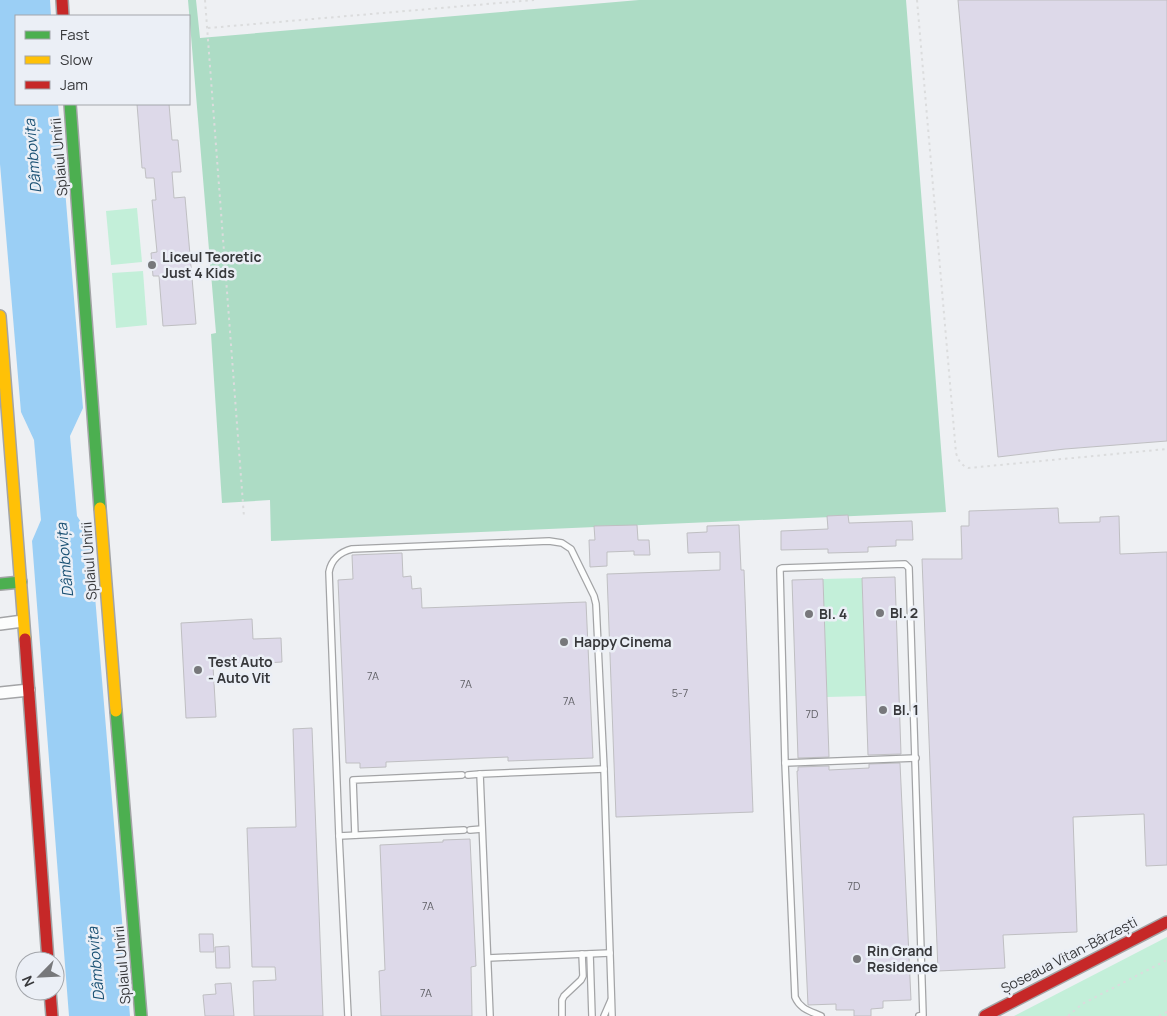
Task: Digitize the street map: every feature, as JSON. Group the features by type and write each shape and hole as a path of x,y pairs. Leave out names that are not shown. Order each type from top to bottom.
{"main road":[{"path":"62,0 63,15"},
{"name":"Splaiul Unirii","path":"70,105 141,1016"},
{"path":"0,316 47,951"},
{"path":"0,584 21,582"},
{"name":"Șoseaua Vitan-Bârzești","path":"985,1016 1167,922"},
{"path":"51,1001 52,1016"}],"street":[{"path":"0,624 24,621"},
{"path":"0,693 29,690"}],"lane":[{"path":"348,1016 329,572 333,561 348,550 549,541 562,543 571,549 596,604 604,769 612,1016"},
{"path":"821,1016 804,1009 799,1005 795,997 785,763 780,571 782,568 906,564 910,568 923,1016"},
{"path":"785,763 916,758"},
{"path":"354,835 353,780 604,769"},
{"path":"480,774 490,1016"},
{"path":"339,836 482,829"},
{"path":"488,958 610,953"},
{"path":"562,1016 562,1000 564,996 583,976 582,954"},
{"path":"590,954 592,1016"},
{"path":"604,1016 611,998"}],"path":[{"path":"205,0 244,517"},
{"path":"207,28 534,0"},
{"path":"917,0 955,443 958,458 968,468 1167,449"},
{"path":"1068,1016 1082,1004 1167,960"},
{"path":"1159,1016 1167,1012"}],"green space":[{"path":"188,0 196,0 200,38 639,0 906,0 946,512 271,541 270,500 222,503 211,334 216,333"},
{"path":"137,208 142,262 111,265 106,211"},
{"path":"143,271 147,325 116,328 112,273"},
{"path":"862,578 866,696 827,697 823,579"},
{"path":"1167,937 1167,1016 1014,1016"}],"water":[{"name":"Dâmbovița","path":"0,0 50,0 51,15 15,15 15,105 58,105 83,408 70,436 77,516 90,536 130,1016 69,1016 32,541 41,520 34,440 21,412 0,164"}],"building":[{"path":"958,0 1167,0 1167,441 1065,449 998,457"},
{"path":"137,105 169,105 172,140 178,140 181,172 172,172 174,198 185,197 196,324 163,326 159,276 153,276 151,253 157,252 152,200 156,200 154,178 146,178 145,168 142,168"},
{"path":"1058,508 1059,523 1100,522 1100,517 1119,516 1120,554 1167,552 1167,865 1146,866 1144,814 1073,817 1077,932 1003,935 1005,968 938,971 922,559 962,559 961,526 969,526 969,511"},
{"path":"848,515 849,523 912,521 913,540 896,540 896,546 868,547 868,552 828,553 828,549 781,550 781,531 828,529 827,516"},
{"path":"637,525 638,540 649,540 650,555 634,555 634,551 607,552 607,566 590,567 589,540 595,540 594,526"},
{"path":"739,525 741,570 744,570 753,812 616,817 607,574 720,570 720,552 688,553 687,533 707,532 707,526"},
{"path":"402,553 403,577 411,576 412,589 421,588 422,608 586,602 593,758 508,761 508,757 386,762 386,767 360,768 360,763 346,763 338,580 353,579 352,555"},
{"path":"895,577 901,754 868,755 862,578"},
{"path":"823,579 829,757 798,758 792,580"},
{"path":"252,619 253,639 281,638 282,662 213,666 216,717 186,718 181,623"},
{"path":"312,728 323,1016 254,1016 253,981 276,980 275,967 252,967 247,828 296,827 293,729"},
{"path":"900,763 911,1000 883,1001 883,1008 871,1009 871,1016 854,1016 854,1010 836,1010 836,1004 808,1005 798,767 829,766 829,770 869,768 869,764"},
{"path":"470,839 476,966 471,967 472,1016 381,1016 379,971 385,970 380,845"},
{"path":"199,934 213,934 214,952 200,952"},
{"path":"229,946 230,968 216,968 215,947"},
{"path":"231,983 234,1016 205,1016 203,995 216,994 215,984"}],"traffic: fast":[{"path":"70,105 100,508"},
{"path":"0,584 21,582"},
{"path":"116,711 141,1016"}],"traffic: slow":[{"path":"0,316 25,639"},
{"path":"100,508 116,711"}],"traffic: jam":[{"path":"62,0 63,15"},
{"path":"25,639 47,951"},
{"path":"985,1016 1167,922"},
{"path":"51,1001 52,1016"}],"place":[{"name":"Liceul Teoretic Just 4 Kids","path":"152,265"},
{"name":"Bl. 2","path":"880,613"},
{"name":"Bl. 4","path":"809,614"},
{"name":"Happy Cinema","path":"564,642"},
{"name":"Test Auto - Auto Vit","path":"198,670"},
{"name":"Bl. 1","path":"883,710"},
{"name":"Rin Grand Residence","path":"857,959"}]}
